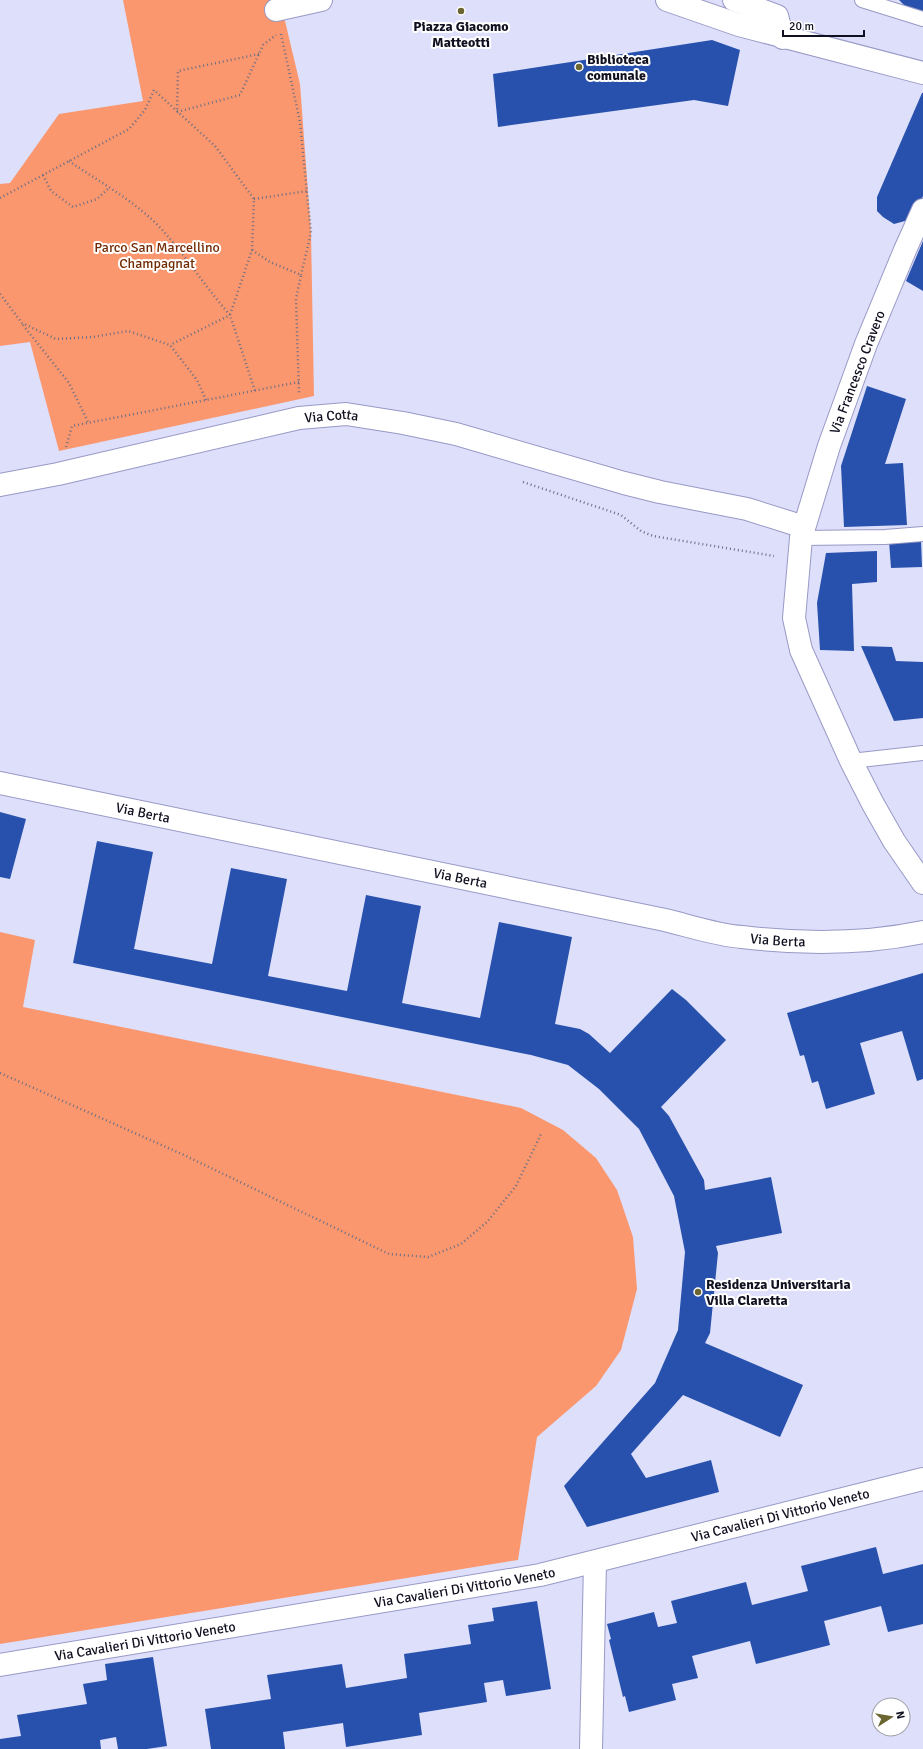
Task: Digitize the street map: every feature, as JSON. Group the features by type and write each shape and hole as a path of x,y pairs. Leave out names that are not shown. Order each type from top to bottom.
{"street":[{"path":"276,10 321,0"},
{"path":"667,0 694,11 783,38 923,73"},
{"path":"734,0 777,16 783,38"},
{"name":"Via Francesco Cravero","path":"923,210 866,344 829,446 802,532 795,586 794,618 801,650 851,761 876,810 923,883"},
{"name":"Via Cotta","path":"0,484 58,474 299,418 346,414 403,423 456,434 660,492 747,510 802,532"},
{"name":"Via Berta","path":"0,783 740,937 790,940 867,940 890,939 923,932"},
{"name":"Via Cavalieri Di Vittorio Veneto","path":"0,1665 540,1575 923,1479"},
{"path":"591,1749 595,1562"}],"lane":[{"path":"862,0 923,19"},
{"path":"802,532 885,537 923,534"},
{"path":"851,761 923,753"}],"path":[{"path":"177,112 240,95 263,45 281,30 300,122 311,233 296,299 299,418"},
{"path":"177,112 178,71 259,54"},
{"path":"0,198 129,129 145,110 154,90 215,146 254,199 252,250 230,314 170,345"},
{"path":"69,161 134,204 164,232 214,297 230,314 255,390"},
{"path":"43,175 51,191 73,207 97,199 109,188"},
{"path":"254,199 307,191"},
{"path":"252,250 270,262 301,275"},
{"path":"0,294 69,383 88,422"},
{"path":"22,323 56,339 92,337 128,331 170,345 197,380 206,400"},
{"path":"58,474 72,426 299,382"},
{"path":"516,479 620,515 641,531 653,536 773,556"},
{"path":"0,1073 184,1155 389,1254 428,1257 461,1244 488,1222 516,1186 542,1132"}],"green space":[{"name":"Parco San Marcellino Champagnat","path":"123,0 280,0 300,84 311,233 314,396 59,451 30,342 0,346 0,184 10,183 59,114 143,101"},
{"path":"0,932 35,940 23,1007 521,1108 563,1130 596,1158 617,1190 633,1237 637,1289 621,1350 596,1386 537,1437 518,1560 0,1644"}],"building":[{"path":"899,0 923,0 923,12 907,8"},
{"path":"712,40 740,50 728,106 694,100 498,127 493,74"},
{"path":"922,93 923,196 912,219 894,224 877,211 877,197"},
{"path":"923,241 923,291 906,281"},
{"path":"867,386 906,399 885,464 903,463 907,525 844,527 841,466"},
{"path":"921,540 922,567 891,568 889,541"},
{"path":"877,551 877,582 852,584 854,651 820,650 817,603 826,553"},
{"path":"861,646 892,647 896,661 923,662 923,718 894,721"},
{"path":"0,812 26,819 10,879 0,877"},
{"path":"97,841 153,852 134,949 212,964 231,868 287,879 268,976 347,991 366,895 421,906 402,1003 480,1018 499,922 572,937 555,1024 580,1029 589,1034 610,1053 672,989 686,1000 726,1040 661,1107 669,1116 704,1180 705,1190 771,1177 782,1233 716,1246 718,1253 710,1333 705,1343 803,1385 780,1437 683,1395 631,1454 646,1478 711,1460 719,1492 587,1527 564,1486 655,1383 678,1330 685,1252 674,1196 639,1129 599,1089 568,1065 531,1055 73,963"},
{"path":"923,973 923,1079 917,1081 902,1031 860,1043 875,1094 826,1109 818,1081 812,1083 804,1055 800,1056 787,1013"},
{"path":"876,1547 883,1574 923,1564 923,1624 888,1632 881,1606 824,1621 830,1645 756,1664 750,1641 692,1656 698,1678 672,1684 676,1700 629,1712 625,1696 623,1697 609,1640 611,1639 607,1624 654,1612 658,1627 677,1623 671,1601 746,1582 752,1605 808,1591 801,1566"},
{"path":"537,1601 551,1689 506,1696 503,1680 484,1683 487,1702 419,1713 422,1735 346,1747 343,1723 283,1732 285,1749 211,1749 205,1709 271,1699 267,1675 342,1664 346,1688 407,1678 404,1654 471,1644 468,1625 494,1621 492,1608"},
{"path":"153,1657 167,1746 147,1749 118,1749 116,1737 100,1740 101,1749 0,1749 0,1739 21,1736 17,1715 87,1704 83,1684 107,1680 105,1664"}],"place":[{"name":"Piazza Giacomo Matteotti","path":"461,11"},
{"name":"Biblioteca comunale","path":"579,67"},
{"name":"Residenza Universitaria Villa Claretta","path":"698,1292"}]}
